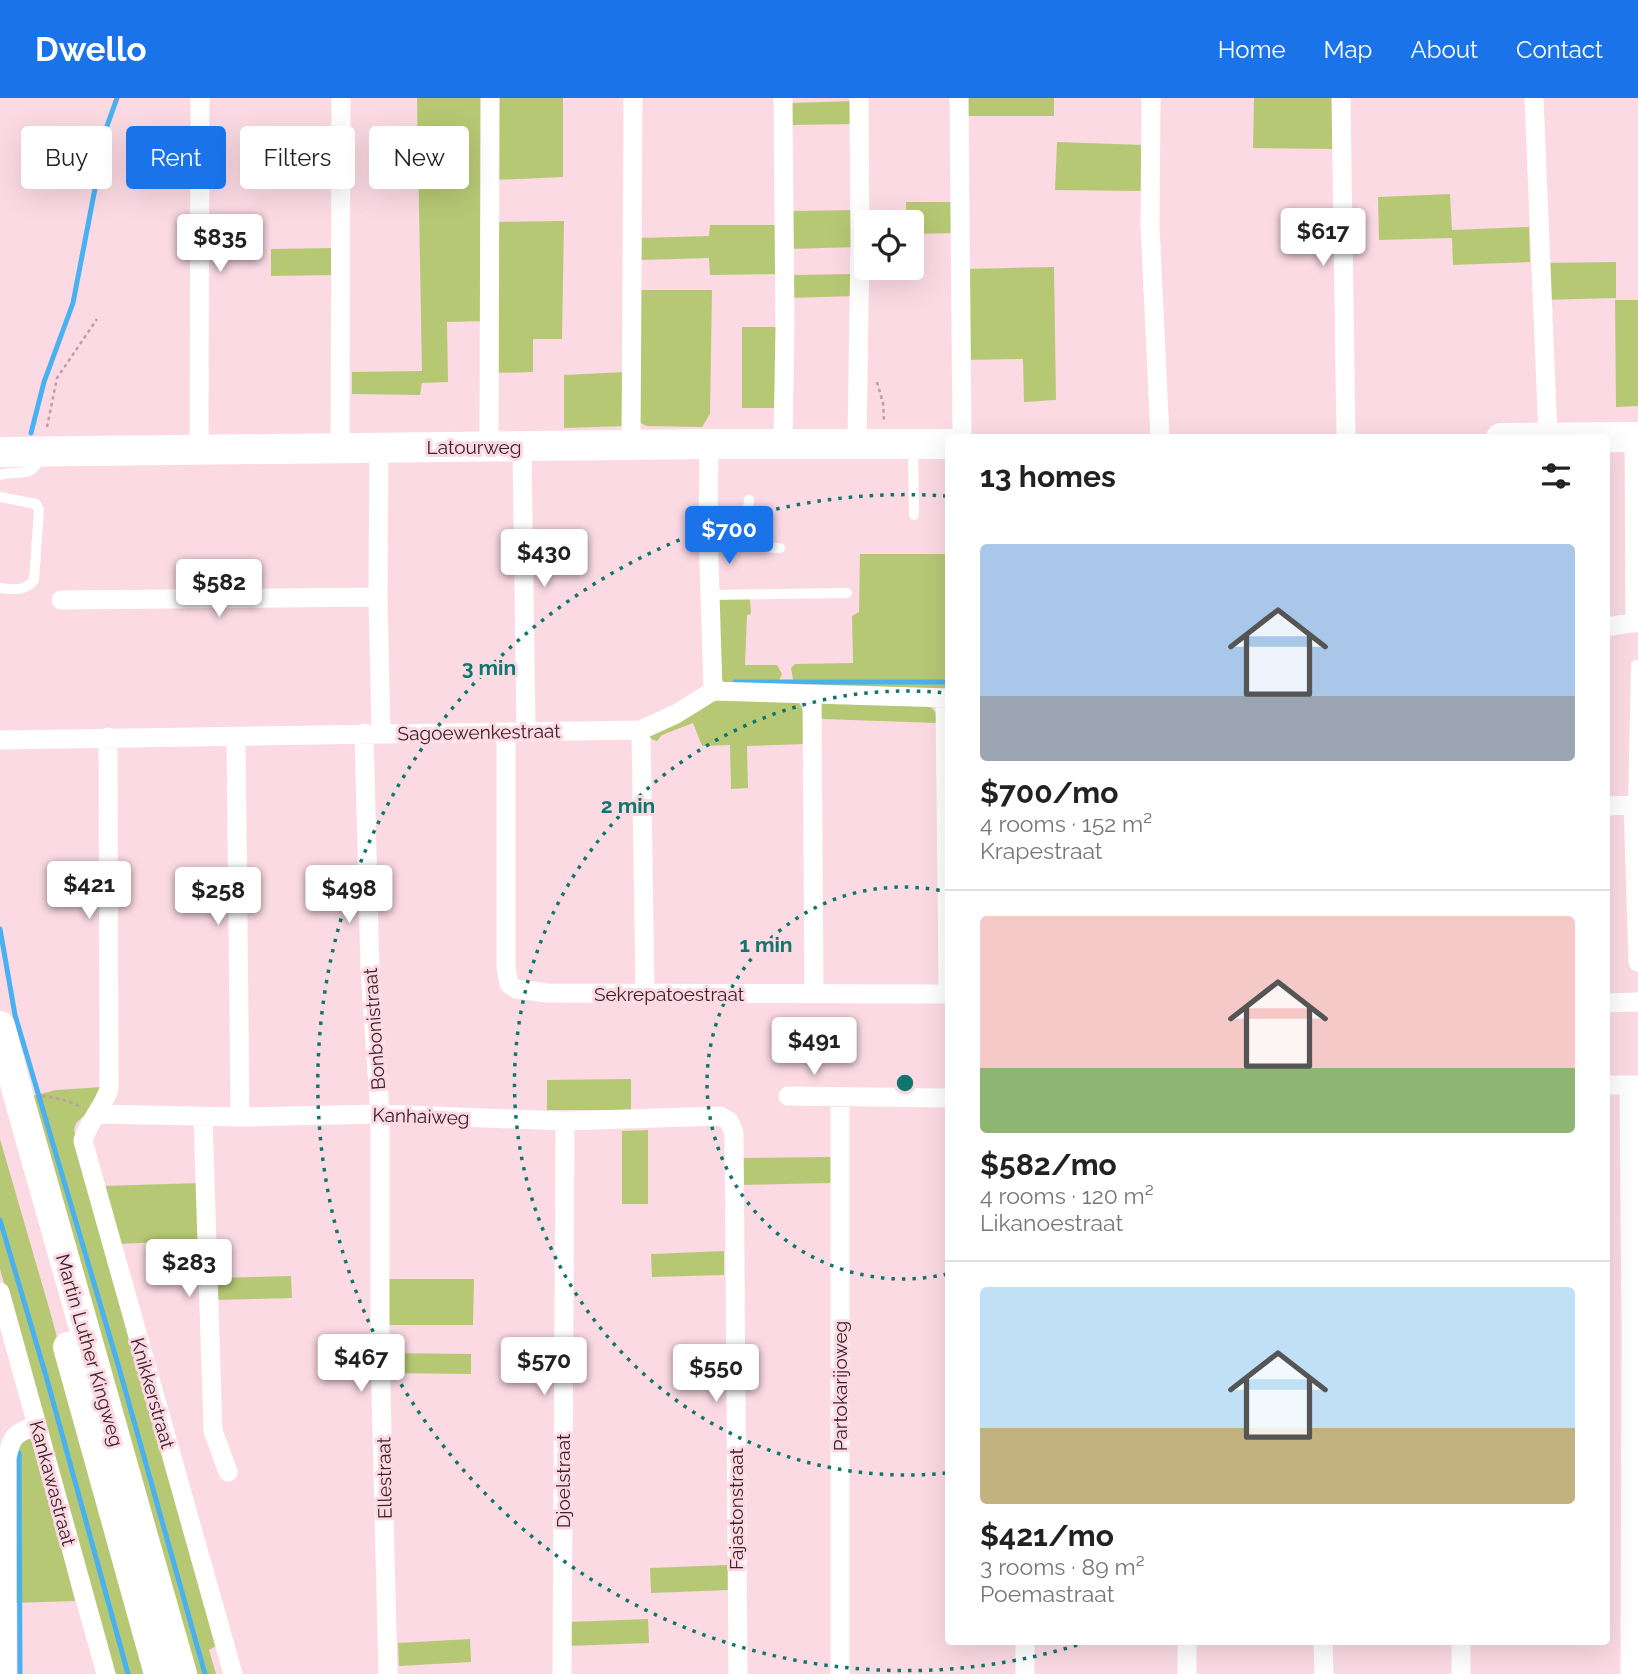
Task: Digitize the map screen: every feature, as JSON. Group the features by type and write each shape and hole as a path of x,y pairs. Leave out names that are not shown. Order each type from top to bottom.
{"main road":[{"path":"1610,437 1636,437"},
{"name":"Latourweg","path":"0,452 340,447 945,444"},
{"name":"Martin Luther Kingweg","path":"0,1026 19,1102 182,1674"},
{"name":"Martin Luther Kingweg","path":"0,1104 159,1674"}],"street":[{"path":"200,98 200,451"},
{"path":"340,447 341,98"},
{"path":"489,447 490,98"},
{"path":"631,445 633,98"},
{"path":"783,98 783,444"},
{"path":"859,98 860,244 885,444"},
{"path":"959,98 962,434"},
{"path":"1151,98 1150,225 1160,434"},
{"path":"1341,98 1346,434"},
{"path":"1534,98 1548,434"},
{"path":"1610,626 1637,623 1636,437"},
{"path":"709,444 708,530 713,691 945,698"},
{"name":"Bonbonistraat","path":"379,447 370,970 380,1114"},
{"path":"522,447 526,731"},
{"path":"61,600 377,597"},
{"name":"Sagoewenkestraat","path":"0,740 641,730 676,714 713,691"},
{"path":"812,695 814,994"},
{"path":"641,730 645,994"},
{"name":"Sekrepatoestraat","path":"506,733 506,968 509,984 516,989 547,993 945,994"},
{"path":"236,736 240,1117"},
{"name":"Knikkerstraat","path":"108,737 109,1089 98,1114 86,1129 83,1141 233,1674"},
{"path":"1610,807 1636,805 1638,962"},
{"path":"1610,1003 1638,1002"},
{"path":"1610,1085 1633,1085 1630,1674"},
{"path":"788,1096 945,1098"},
{"name":"Partokarijoweg","path":"840,1097 840,1674"},
{"name":"Kanhaiweg","path":"98,1114 240,1117 380,1114 565,1121 720,1116 729,1121 734,1133"},
{"name":"Ellestraat","path":"380,1114 380,1352 388,1674"},
{"path":"203,1116 213,1431 228,1472"},
{"name":"Djoelstraat","path":"562,1674 565,1121"},
{"name":"Fajastonstraat","path":"734,1133 738,1674"},
{"name":"Kankawastraat","path":"0,1292 106,1674"},
{"path":"7,1674 3,1476 11,1441 19,1432 37,1425"},
{"path":"1024,1645 1025,1674"},
{"path":"1187,1645 1187,1674"},
{"path":"1323,1645 1324,1674"},
{"path":"1461,1645 1461,1674"}],"lane":[{"path":"885,444 914,515"},
{"path":"0,475 30,472 44,452"},
{"path":"0,497 29,501 36,504 39,510 34,580 22,588 0,588"},
{"path":"749,500 745,543 747,547 779,548"},
{"path":"708,530 746,530"},
{"path":"710,595 846,593"},
{"path":"1636,665 1636,805"}],"path":[{"path":"44,452 47,418 57,378 97,319"},
{"path":"876,380 883,403 885,444"},
{"path":"46,1095 98,1114"}],"green space":[{"path":"417,98 483,98 485,321 447,322 448,382 422,383 420,395 352,394 352,372 422,371 419,189 469,189 469,126 418,126"},
{"path":"494,98 563,98 563,177 494,180"},
{"path":"966,98 1054,98 1054,116 965,116"},
{"path":"1254,98 1335,98 1335,149 1253,148"},
{"path":"855,101 856,124 790,125 790,103"},
{"path":"1057,142 1144,145 1142,191 1055,190"},
{"path":"1450,194 1452,230 1529,227 1530,262 1453,265 1452,238 1379,240 1378,197"},
{"path":"906,202 956,202 956,233 924,234 924,210 906,210"},
{"path":"854,210 854,247 789,249 789,211"},
{"path":"564,221 562,339 533,339 533,372 495,373 496,222"},
{"path":"710,225 778,225 778,274 710,275 709,258 640,260 640,238 709,236"},
{"path":"336,248 337,275 271,276 271,249"},
{"path":"1616,262 1616,298 1541,300 1540,263"},
{"path":"1054,267 1056,400 1024,402 1023,359 965,360 966,269"},
{"path":"854,274 855,296 790,298 790,275"},
{"path":"634,290 712,290 710,414 702,427 647,426 638,422"},
{"path":"1615,300 1638,300 1638,406 1616,407"},
{"path":"742,327 778,327 778,408 742,408"},
{"path":"625,372 625,426 564,428 564,375"},
{"path":"860,554 945,554 945,693 794,685 791,668 795,664 853,663 852,616 859,612"},
{"path":"750,599 751,614 747,615 745,665 777,665 782,674 777,685 727,685 720,678 716,601"},
{"path":"722,697 797,701 803,710 804,744 747,746 748,788 731,789 730,745 702,746 693,723 662,735 657,741 648,738 648,735"},
{"path":"822,702 930,706 937,714 937,723 823,719 817,715"},
{"path":"631,1079 631,1110 547,1110 547,1080"},
{"path":"103,1087 95,1106 76,1123 74,1130 216,1646 209,1650 216,1674 189,1674 28,1097 56,1090"},
{"path":"648,1130 648,1204 622,1204 622,1131"},
{"path":"0,1139 149,1674 111,1674 0,1269"},
{"path":"832,1157 832,1183 737,1185 737,1158"},
{"path":"200,1183 202,1240 118,1244 102,1186"},
{"path":"724,1251 724,1275 652,1277 651,1254"},
{"path":"291,1276 292,1298 214,1300 214,1278"},
{"path":"385,1279 474,1279 473,1325 385,1325"},
{"path":"386,1353 471,1354 471,1374 385,1373"},
{"path":"30,1438 36,1448 75,1601 11,1603 14,1447"},
{"path":"728,1565 729,1590 651,1593 650,1568"},
{"path":"648,1619 649,1643 568,1646 568,1622"},
{"path":"470,1639 471,1662 399,1666 398,1643"}],"waterway":[{"path":"31,433 44,382 73,303 107,126 117,98"},
{"path":"735,682 945,682"},
{"path":"0,929 15,1015 119,1368 205,1674"},
{"path":"0,1220 128,1674"},
{"path":"19,1453 20,1674"}]}
